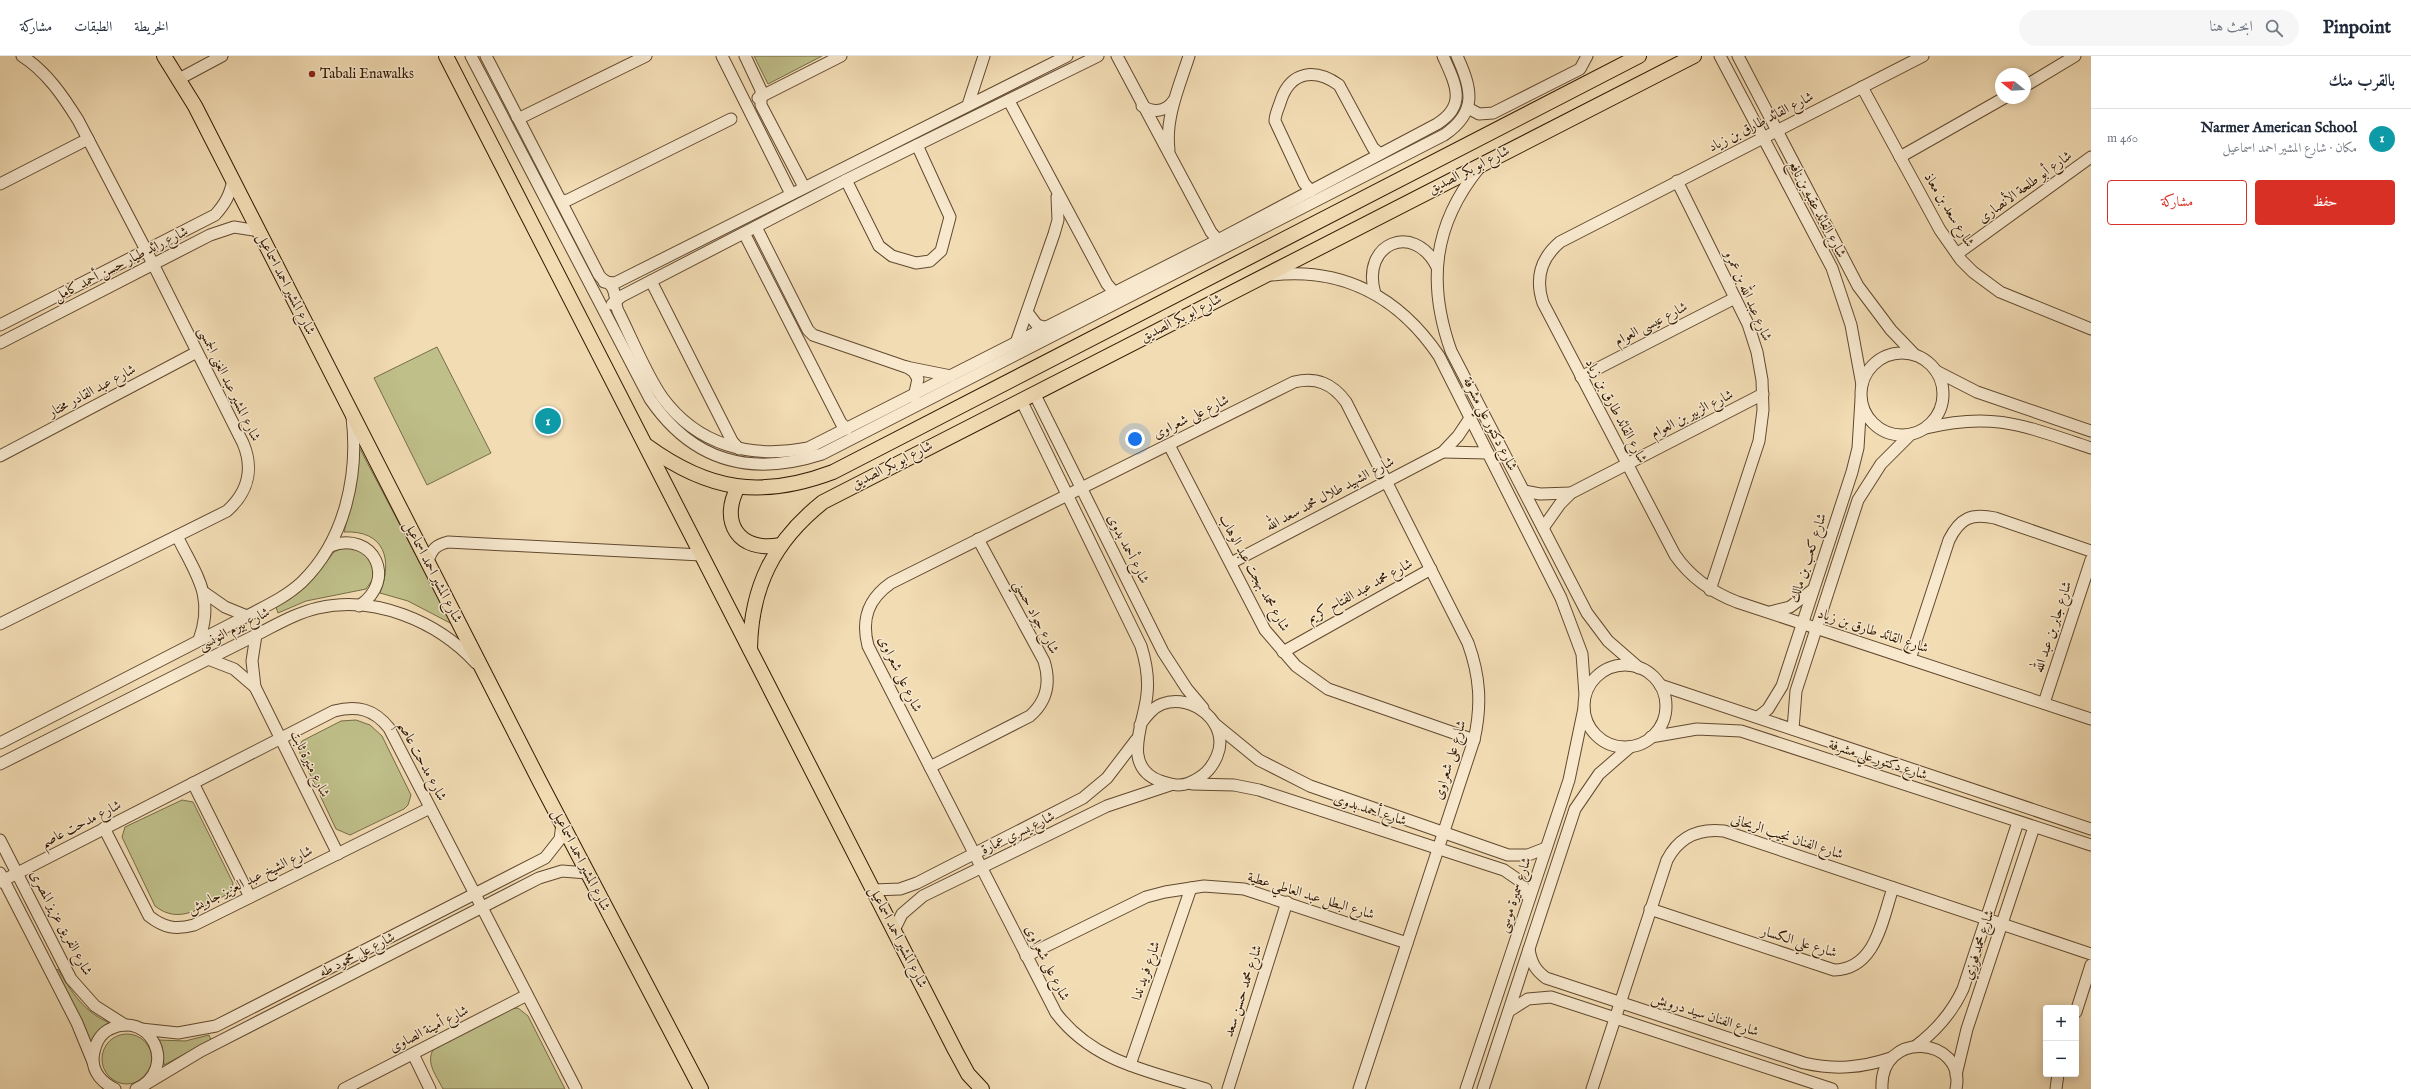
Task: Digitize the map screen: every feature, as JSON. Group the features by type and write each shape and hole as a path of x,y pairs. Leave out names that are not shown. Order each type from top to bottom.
{"main road":[{"name":"شارع المشير احمد اسماعيل","path":"164,56 195,106 587,873 700,1089"},
{"name":"شارع المشير احمد اسماعيل","path":"446,56 955,1050 968,1074 982,1089"},
{"name":"شارع ابو بكر الصديق","path":"645,445 673,465 686,471 705,479 738,487 763,488 787,486 833,472 1639,56"},
{"name":"شارع ابو بكر الصديق","path":"750,651 754,607 760,585 780,546 807,515 834,495 1694,56"},
{"path":"1534,110 1546,131"},
{"path":"1176,294 1186,316"},
{"path":"738,487 730,506 730,513 733,526 741,538 752,545 766,548 780,546"}],"street":[{"name":"شارع المشير عبد الغنى الجمسى","path":"0,624 227,512 236,503 248,479 249,466 247,453 146,250 88,139 66,100 44,75 22,56"},
{"path":"179,79 222,56"},
{"path":"471,56 650,399 661,415 689,442 724,459 762,466 800,461 822,454 915,400 951,376 1218,240 1436,124 1450,113 1457,96 1456,87 1443,56"},
{"path":"486,56 599,275 614,291 614,301 662,396 689,425 706,436 740,449 762,453 785,452 808,448 1052,337 1444,135 1454,128 1468,108 1470,88 1457,56"},
{"path":"517,117 522,117 646,56"},
{"path":"722,56 791,194"},
{"path":"745,56 762,94 761,105 804,187"},
{"path":"743,99 754,100 762,94 841,56"},
{"path":"968,105 984,56"},
{"path":"592,289 599,282 615,282 1067,56"},
{"path":"602,308 608,309 614,301 846,180 1098,56"},
{"path":"1117,56 1142,106 1211,232 1218,240"},
{"path":"1170,155 1168,126 1189,56"},
{"path":"1468,108 1479,114 1493,113 1580,69 1587,56"},
{"name":"شارع القائد عقبه بن نافع","path":"1720,56 1832,268 1851,325 1862,385"},
{"name":"شارع القائد عقبه بن نافع","path":"1738,56 1858,286 1887,325 1915,355"},
{"name":"شارع القائد طارق بن زياد","path":"1923,56 1560,242 1545,259 1540,269 1539,292 1581,377 1675,555 1690,574 1710,590 1723,597 2091,719"},
{"path":"2031,82 2075,56"},
{"path":"1311,191 1304,183 1276,121 1285,88 1298,77 1310,74 1339,85 1374,148 1380,154"},
{"name":"شارع سعد بن معاذ","path":"1862,87 1940,230 1957,254 1973,272 2000,292 2091,329"},
{"path":"1142,106 1149,110 1165,109 1176,97"},
{"path":"1009,101 1107,284 1111,307"},
{"path":"1900,157 1995,103"},
{"path":"561,201 568,200 731,119"},
{"path":"0,184 88,139"},
{"path":"846,180 878,246 892,256 916,263 930,261 941,251 950,217 917,145"},
{"name":"شارع أبو طلحة الأنصارى","path":"1957,254 2091,157"},
{"name":"شارع دكتور علي مشرفة","path":"1483,163 1465,185 1450,211 1441,238 1436,267 1438,303 1442,324 1451,351 1587,613 1608,641 1639,668"},
{"path":"0,176 13,177"},
{"name":"شارع رائد طيار حسن أحمد كامل","path":"0,325 215,214 227,199 233,180"},
{"name":"شارع عبد الله بن عمرو","path":"1677,181 1735,298 1753,338 1760,367 1763,394 1759,440 1710,590"},
{"path":"1016,343 1058,220 1056,191"},
{"path":"756,227 808,330 813,335 906,367 951,376"},
{"name":"شارع رائد طيار حسن أحمد كامل","path":"0,343 222,230 234,228 259,231"},
{"path":"1054,234 1066,229 1079,232"},
{"path":"744,233 841,423 847,429"},
{"path":"1375,294 1371,280 1372,265 1380,253 1391,244 1405,242 1419,245 1430,254 1436,267"},
{"path":"691,244 697,257"},
{"name":"شارع دكتور علي مشرفة","path":"1265,275 1288,273 1326,276 1355,284 1375,294 1406,316 1426,337 1439,356 1561,598 1576,634 1582,654 1586,695"},
{"path":"651,281 732,441 740,449"},
{"name":"شارع عيسى العوام","path":"1581,377 1735,298"},
{"path":"1027,312 1038,326 1048,326"},
{"path":"1048,326 1052,337"},
{"name":"شارع عبد القادر مختار","path":"0,456 197,352"},
{"path":"2091,431 1992,398 1956,382 1936,371 1927,361 1915,355 1902,353 1888,356 1876,362 1867,373 1862,385 1862,399 1866,412 1873,423 1891,433 1911,434 1924,429 1970,420 1994,420 2017,424 2091,448"},
{"path":"906,367 914,372 918,379 915,400"},
{"path":"1924,429 1933,420 1940,409 1943,396 1941,383 1936,371"},
{"name":"شارع على شعراوى","path":"1206,1089 1099,1053 1073,1033 1056,1013 868,646 864,632 865,617 870,603 879,592 891,583 1294,382 1306,379 1318,380 1339,392 1346,402 1468,642 1476,666 1480,691 1479,716 1474,740 1359,1089"},
{"name":"شارع أحمد بدوى","path":"1034,393 1163,652 1187,689 1205,712"},
{"name":"شارع الزبير بن العوام","path":"1543,528 1551,515 1571,493 1763,394"},
{"name":"شارع كعب بن مالك","path":"1758,718 1768,709 1782,686 1852,472 1859,436 1862,399"},
{"path":"1021,400 1141,646 1146,661 1148,683 1145,709 1140,725 1136,740 1137,755 1144,769 1156,779 1170,784 1185,784 1200,779 1211,768 1218,754 1219,739 1215,724 1205,712 1192,704 1177,701 1162,704 1149,712 1140,725"},
{"name":"شارع بيرم التونسى","path":"0,744 248,616 286,595 302,582 330,546 347,502 352,478 354,455 350,409"},
{"path":"706,436 711,435 715,431 721,418"},
{"name":"شارع الشهيد طلال محمد سعد الله","path":"1230,563 1443,452 1458,436 1470,418"},
{"name":"شارع كعب بن مالك","path":"1793,729 1796,691 1858,500 1881,464 1911,434"},
{"name":"شارع محمد بهجت عبد الوهاب","path":"1169,445 1265,630 1283,652 1312,678 1328,689 1474,740"},
{"name":"شارع الشهيد طلال محمد سعد الله","path":"1443,452 1488,453"},
{"path":"1500,477 1513,469"},
{"name":"شارع الزبير بن العوام","path":"1524,491 1547,494 1571,493"},
{"path":"1910,659 1949,540 1956,528 1966,519 1980,515 1995,518 2091,551"},
{"path":"177,536 205,593 206,617 199,640"},
{"name":"شارع جواد حسني","path":"930,767 1030,716 1037,709 1046,691 1047,676 1044,661 978,539"},
{"path":"330,546 347,542 364,546 373,555 379,566 380,578 376,590 369,599 359,606"},
{"path":"428,561 431,551 438,544 448,542 701,555"},
{"name":"شارع جابر بن عبد الله","path":"2044,703 2091,560"},
{"name":"شارع محمد عبد الفتاح كريم","path":"1283,652 1431,569"},
{"path":"1768,612 1790,607 1802,600 1813,589"},
{"path":"205,593 225,607 248,616"},
{"name":"شارع بيرم التونسى","path":"0,764 256,635 297,615 318,608 359,606 383,609 428,625 448,637 483,670"},
{"name":"شارع منيرة ثابت","path":"256,635 252,661 255,687 338,854"},
{"name":"شارع منيرة ثابت","path":"208,659 234,669 255,687"},
{"path":"1483,1089 1575,809 1599,774 1630,746 1652,737 1660,726 1665,712 1665,698 1660,685 1651,675 1639,668 1620,666 1601,673 1591,682 1586,695 1584,708 1587,721 1594,733 1604,742 1617,746 1630,746"},
{"name":"شارع دكتور علي مشرفة","path":"1660,685 2091,829"},
{"name":"شارع مدحت عاصم","path":"1,878 17,873 334,711 353,708 372,712 388,728 576,1089"},
{"name":"شارع سميرة موسى","path":"1466,1089 1569,780 1584,708"},
{"name":"شارع أحمد بدوى","path":"1215,724 1254,756 1292,778 1508,855 1528,855 1546,848"},
{"name":"شارع دكتور علي مشرفة","path":"1652,737 1697,729 1740,731 2091,845"},
{"name":"شارع يسري عمارة","path":"874,890 892,890 908,887 1083,798 1113,772 1136,740"},
{"path":"193,783 250,897"},
{"name":"شارع يسري عمارة","path":"894,930 902,914 915,901 1107,806 1170,784"},
{"name":"شارع أحمد بدوى","path":"1185,784 1216,784 1259,790 1438,848 1512,874 1520,881 1529,899"},
{"name":"شارع الشيخ عبد العزيز جاويش","path":"104,828 142,906 149,916 159,924 170,928 189,926 430,808"},
{"name":"شارع محمد فوزي","path":"1916,1046 1939,1026 1956,1002 1986,919 2018,822"},
{"name":"شارع على محمود طه","path":"141,1029 178,1033 216,1026 545,858 560,839 562,824"},
{"name":"شارع محمد فوزي","path":"1956,1089 1956,1075 1967,1029 2034,827"},
{"name":"شارع الفنان نجيب الريحانى","path":"1592,1089 1619,1003 1670,852 1684,838 1704,831 1724,832 2091,954"},
{"name":"شارع الفريق عزيز المصرى","path":"0,840 71,979 95,1006 125,1025 141,1029"},
{"name":"شارع على محمود طه","path":"142,1087 195,1054 550,873 562,871 587,873"},
{"path":"1,878 77,1022 94,1067 101,1080 115,1089"},
{"name":"شارع البطل عبد العاطي عطية","path":"1026,956 1140,900 1165,892 1191,888 1224,887 1244,889 1407,942"},
{"name":"شارع فريد ندا","path":"1130,1064 1191,888"},
{"name":"شارع علي الكسار","path":"1650,909 1834,970 1843,970 1860,962 1872,947 1893,888"},
{"name":"شارع محمد حسن سعد","path":"1228,1089 1287,902"},
{"name":"شارع الفنان سيد درويش","path":"1529,949 1534,966 1546,978 1619,1003 1821,1067 1857,1067 1891,1058 1902,1049 1916,1046"},
{"path":"2078,1005 2091,965"},
{"name":"شارع أمينة الصاوى","path":"344,1089 527,995"},
{"path":"1509,1011 1528,999 1551,997 1832,1089"},
{"path":"99,1089 94,1067 94,1051 101,1036 114,1027 125,1025"},
{"path":"141,1029 151,1037 157,1049 158,1062 156,1068 142,1087"},
{"path":"1916,1046 1925,1046 1941,1053 1948,1059 1956,1075"},
{"path":"413,1054 430,1089"},
{"path":"1882,1089 1882,1077 1891,1058"},
{"path":"2056,1089 2058,1077"}],"green space":[{"path":"754,56 822,56 768,84"},
{"path":"437,347 491,453 427,485 374,378"},
{"path":"359,447 452,624 408,601 380,593 386,569 382,549 377,542 369,536 358,533 344,532 356,486"},
{"path":"347,546 360,548 375,566 373,579 366,589 306,601 278,613 276,607 312,580 334,552"},
{"path":"356,720 370,725 382,736 411,795 408,805 404,809 350,835 336,829 300,753 299,747 302,741 341,721"},
{"path":"182,800 193,802 233,883 232,890 228,894 210,904 192,912 173,914 164,912 155,906 122,837 125,827"},
{"path":"58,969 68,986 86,1008 101,1019 110,1023 90,1043 55,972"},
{"path":"518,1008 528,1016 565,1089 443,1089 434,1073 431,1063 432,1052 435,1047 510,1009"},
{"path":"122,1034 132,1034 145,1041 152,1054 152,1064 145,1077 132,1084 122,1084 113,1080 106,1073 102,1064 102,1054 106,1045 113,1038"},
{"path":"209,1035 211,1040 164,1065 162,1047 159,1040 185,1041"}],"place":[{"name":"Tabali Enawalks","path":"312,74"},
{"name":"Narmer American School","path":"548,421"}]}
